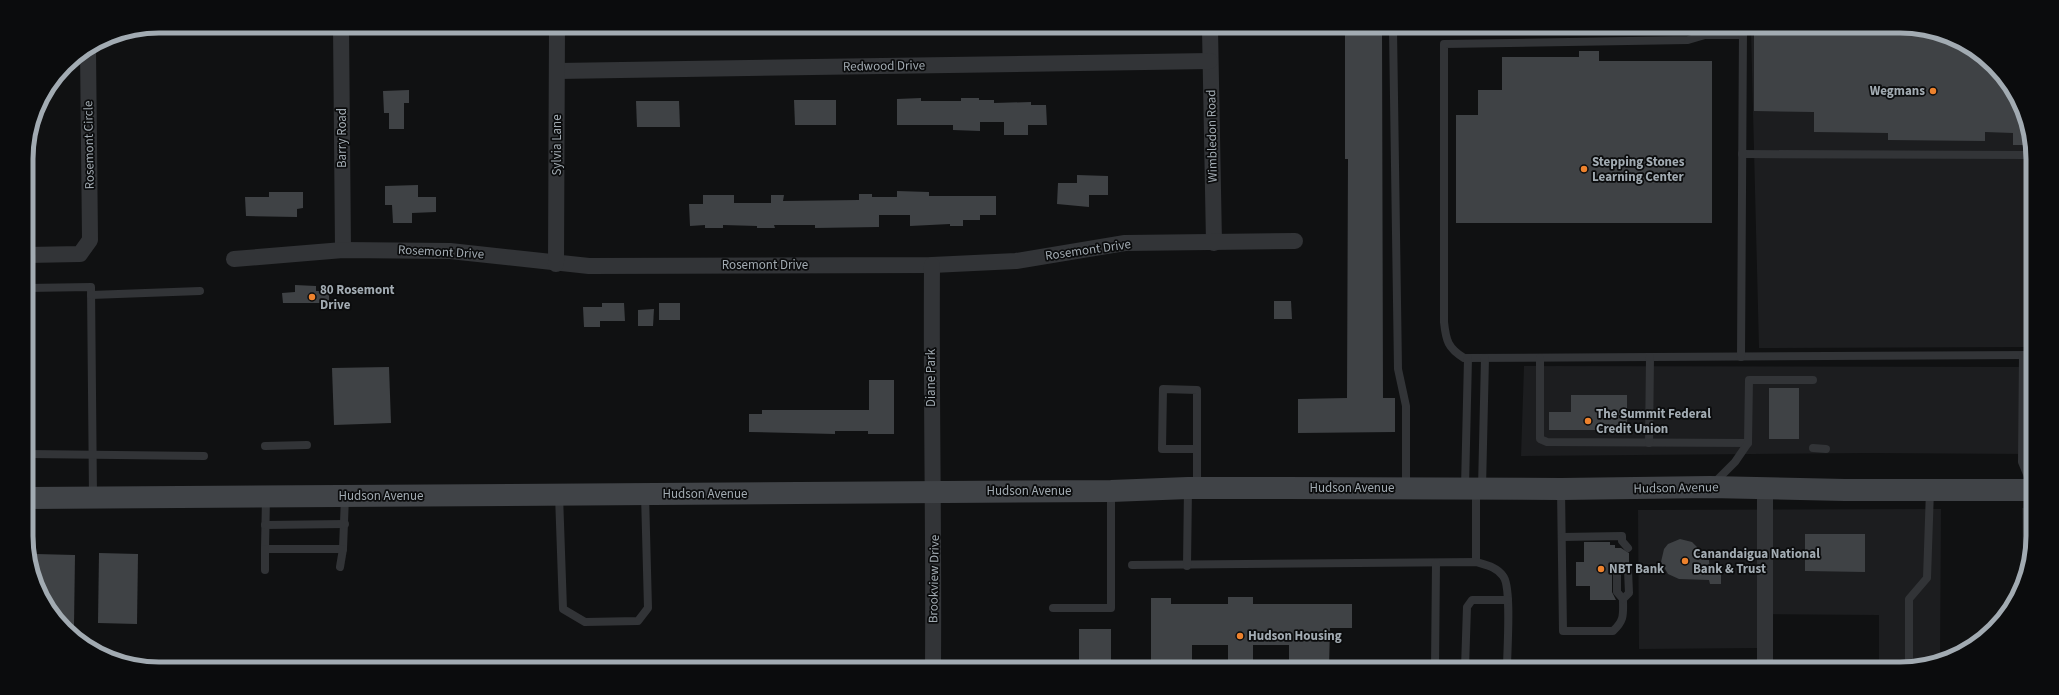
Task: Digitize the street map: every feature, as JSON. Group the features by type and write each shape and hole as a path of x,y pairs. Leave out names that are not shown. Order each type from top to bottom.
{"main road":[{"name":"Hudson Avenue","path":"33,498 1111,491 1193,488 1562,489 1710,487 2026,490"}],"street":[{"name":"Barry Road","path":"341,33 343,250"},
{"name":"Sylvia Lane","path":"556,264 557,33"},
{"name":"Wimbledon Road","path":"1210,33 1214,243"},
{"name":"Rosemont Circle","path":"33,255 80,254 90,240 88,55"},
{"name":"Redwood Drive","path":"558,70 1210,61"},
{"name":"Rosemont Drive","path":"234,259 343,250 450,251 556,264 589,266 932,265 1016,261 1125,243 1295,241"},
{"name":"Diane Park","path":"932,265 931,459 934,492"},
{"path":"1765,488 1765,662"},
{"name":"Brookview Drive","path":"933,662 934,492"}],"lane":[{"path":"1393,33 1398,369 1406,406 1406,488"},
{"path":"1742,357 1743,33 1706,35 1688,40 1444,44 1444,322 1445,337 1452,350 1464,358 1742,357 2026,355 2022,462 2026,472"},
{"path":"1742,154 2026,155"},
{"path":"33,288 91,287 93,498"},
{"path":"91,295 200,291"},
{"path":"1649,443 1650,357"},
{"path":"1468,358 1476,562"},
{"path":"1474,489 1485,358"},
{"path":"1540,358 1540,439 1547,442 1748,443"},
{"path":"1710,487 1734,462 1748,443 1749,380 1813,380"},
{"path":"1188,566 1197,450 1197,390 1163,389 1162,449 1197,450"},
{"path":"265,446 307,445"},
{"path":"1812,448 1826,449"},
{"path":"33,454 92,456 204,456"},
{"path":"1562,489 1563,631 1613,631 1623,620 1623,599 1628,593 1628,570"},
{"path":"1909,662 1909,599 1927,578 1930,490"},
{"path":"1053,608 1111,608 1111,491"},
{"path":"559,494 563,609 585,622 638,621 648,608 644,494"},
{"path":"265,570 266,496"},
{"path":"340,567 345,524 345,496"},
{"path":"266,525 345,524"},
{"path":"1562,537 1622,536 1622,546"},
{"path":"265,549 343,549"},
{"path":"1132,565 1188,566 1476,562 1494,568 1504,576 1508,600 1507,662"},
{"path":"1435,662 1436,563"},
{"path":"1617,570 1617,592 1623,599"},
{"path":"1465,662 1467,607 1472,600 1508,600"}],"shaded area":[{"path":"1751,33 1917,34 1933,37 1948,43 1977,59 1989,70 2005,89 2013,103 2024,134 2026,151 2026,347 1759,348"},
{"path":"1524,366 2026,367 2026,454 1869,453 1521,456"},
{"path":"2022,508 2026,508 2026,536 2023,565"},
{"path":"1941,509 1940,655 1925,660 1908,662 1879,662 1879,615 1757,614 1758,648 1639,649 1638,510"}],"building":[{"path":"1345,33 1382,33 1383,398 1395,398 1395,432 1298,433 1298,399 1347,398 1348,159 1345,159"},
{"path":"1754,33 1917,34 1933,37 1963,50 1977,59 1989,70 2000,82 2013,103 2024,134 2025,145 2013,145 2013,133 1985,132 1985,141 1888,140 1888,133 1814,132 1814,112 1754,111"},
{"name":"Stepping Stones Learning Center","path":"1579,51 1599,51 1599,61 1712,61 1712,223 1456,223 1456,115 1478,115 1478,90 1502,90 1502,57 1579,57"},
{"path":"409,90 409,103 404,103 404,129 389,129 389,113 384,113 383,91"},
{"path":"921,98 921,101 961,101 961,98 979,98 979,100 994,100 994,103 1031,102 1031,105 1046,105 1047,125 1028,125 1028,135 1004,135 1004,122 980,122 980,131 953,130 953,125 897,125 897,99"},
{"path":"794,100 836,100 836,125 795,125"},
{"path":"636,101 679,101 680,127 637,127"},
{"path":"1077,175 1108,176 1108,195 1089,195 1089,207 1057,204 1058,183 1077,183"},
{"path":"418,185 418,197 436,197 436,212 412,213 412,223 393,223 392,205 385,205 385,186"},
{"path":"897,191 929,192 929,196 996,196 996,215 980,215 980,220 963,220 963,226 950,226 950,224 910,226 910,215 879,215 879,227 815,228 815,225 774,225 775,228 757,228 757,226 723,225 723,228 705,228 705,225 690,226 689,204 703,204 703,195 734,195 734,203 771,203 771,195 784,195 783,201 859,200 859,194 872,194 872,197 897,197"},
{"path":"269,192 303,192 303,208 297,209 297,217 246,216 245,197 269,197"},
{"name":"80 Rosemont Drive","path":"295,285 316,286 316,291 329,291 329,303 283,303 282,293 295,292"},
{"path":"1274,301 1291,301 1292,319 1274,319"},
{"path":"602,303 624,303 625,321 600,321 600,327 584,327 583,307 602,307"},
{"path":"659,303 680,303 680,320 659,320"},
{"path":"654,309 653,326 638,326 638,310"},
{"path":"389,367 391,423 334,425 332,368"},
{"path":"869,380 894,380 894,434 868,434 868,431 835,431 835,434 749,432 749,414 762,414 762,410 869,410"},
{"path":"1769,388 1799,388 1799,439 1769,439"},
{"name":"The Summit Federal Credit Union","path":"1571,395 1627,395 1627,430 1549,430 1549,412 1571,412"},
{"path":"1805,534 1865,534 1865,572 1805,571"},
{"name":"Canandaigua National Bank & Trust","path":"1680,539 1692,542 1697,547 1704,560 1709,560 1710,572 1721,572 1721,584 1710,584 1709,580 1679,579 1668,574 1661,562 1664,549 1668,544"},
{"path":"1584,542 1610,542 1610,545 1615,545 1615,548 1621,548 1629,553 1629,565 1625,566 1623,570 1617,565 1612,568 1612,592 1616,600 1590,600 1590,586 1576,586 1576,562 1584,562"},
{"path":"99,553 138,554 137,624 98,623"},
{"path":"36,554 75,555 74,625 70,625 54,606 46,592 36,564"},
{"name":"Hudson Housing","path":"1228,597 1253,597 1253,604 1352,604 1352,628 1330,628 1329,662 1289,662 1289,645 1253,645 1253,662 1228,662 1228,645 1192,645 1192,662 1151,662 1151,598 1171,598 1171,604 1228,604"},
{"path":"1079,629 1111,629 1111,662 1079,662"}],"place":[{"name":"Wegmans","path":"1933,91"},
{"name":"Stepping Stones Learning Center","path":"1584,169"},
{"name":"80 Rosemont Drive","path":"312,297"},
{"name":"The Summit Federal Credit Union","path":"1588,421"},
{"name":"Canandaigua National Bank & Trust","path":"1685,561"},
{"name":"NBT Bank","path":"1601,569"},
{"name":"Hudson Housing","path":"1240,636"}]}
